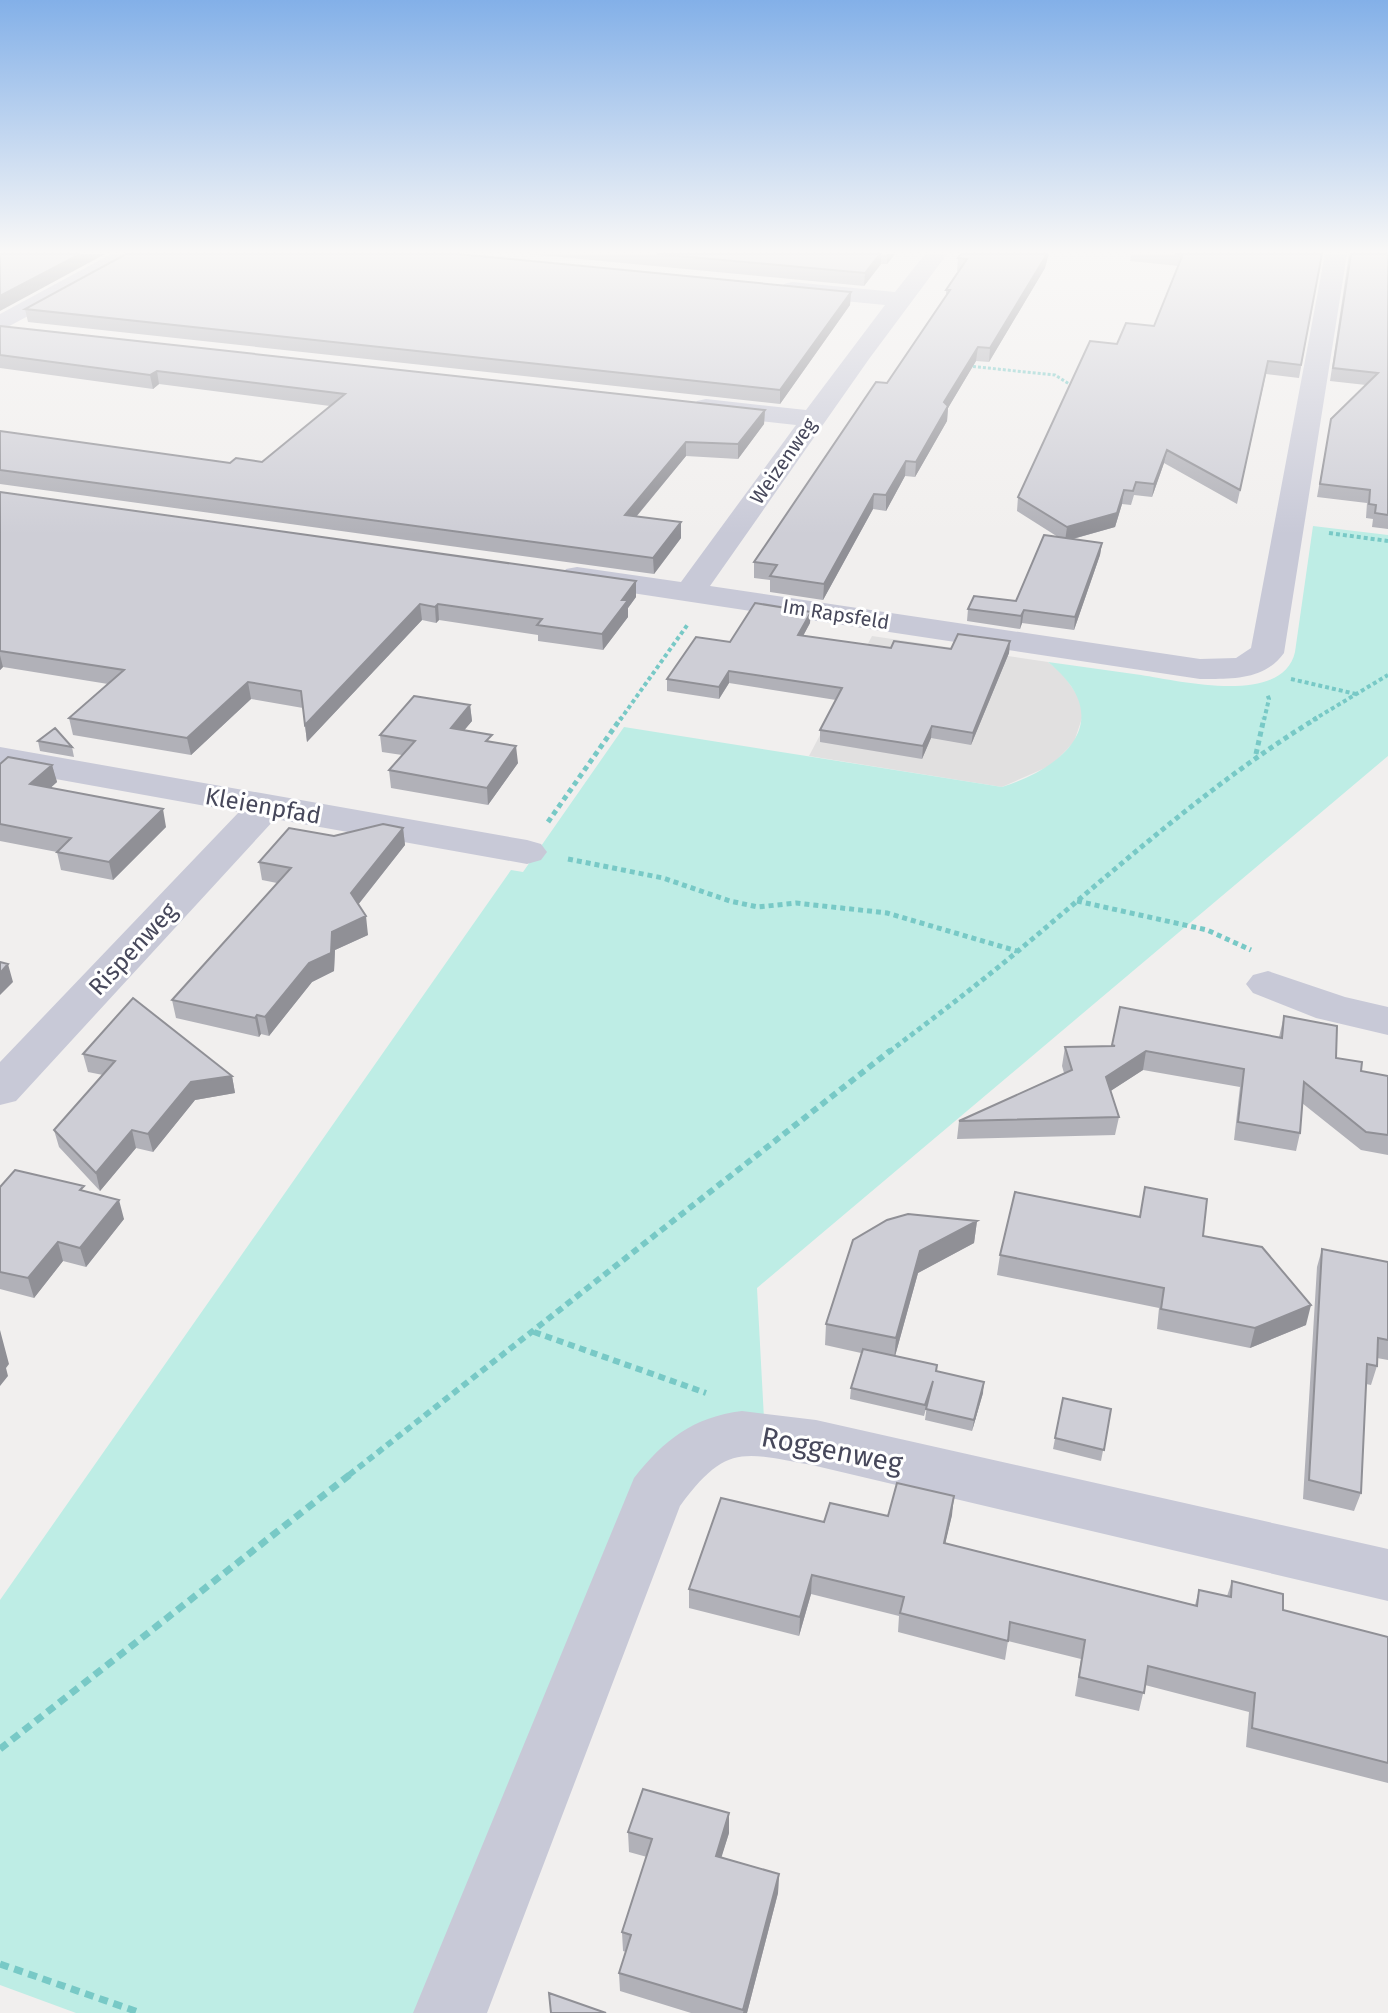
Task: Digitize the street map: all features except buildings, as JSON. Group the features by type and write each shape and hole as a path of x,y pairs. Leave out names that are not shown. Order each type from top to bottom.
{"street":[{"name":"Weizenweg","path":"699,594 813,419 867,348"},
{"path":"1243,668 1267,653 1320,348"},
{"path":"688,405 813,419"},
{"name":"Im Rapsfeld","path":"551,573 1200,669 1243,668"},
{"name":"Kleienpfad","path":"0,758 527,852"},
{"name":"Rispenweg","path":"0,1090 265,807"},
{"path":"1268,984 1332,1008 1388,1021"},
{"name":"Roggenweg","path":"450,2013 655,1495 678,1461 707,1440 738,1433 816,1443 1388,1575"}],"path":[{"path":"966,366 1055,375 1083,393"},
{"path":"1288,528 1388,541"},
{"path":"699,594 527,852 651,875 758,907 796,903 887,913 1018,951"},
{"path":"1243,668 1356,694"},
{"path":"1243,668 1260,680 1269,699 1256,755"},
{"path":"0,1749 1018,951 1076,900 1256,755 1388,675"},
{"path":"1076,900 1117,912 1207,930 1264,956 1268,984"},
{"path":"533,1332 685,1383 713,1396 738,1433"},
{"path":"0,1964 141,2013"}],"shaded area":[{"path":"1313,526 1388,535 1388,756 757,1288 764,1419 706,1424 423,2013 76,2013 0,1985 0,1600 511,870 523,872 624,727 1002,787 1047,766 1064,753 1076,738 1081,721 1079,702 1069,683 1048,662 1228,686 1251,685 1271,679 1287,669 1295,652"},
{"path":"872,636 1048,662 1062,673 1080,699 1083,715 1074,742 1052,765 1002,787 809,756"}]}
